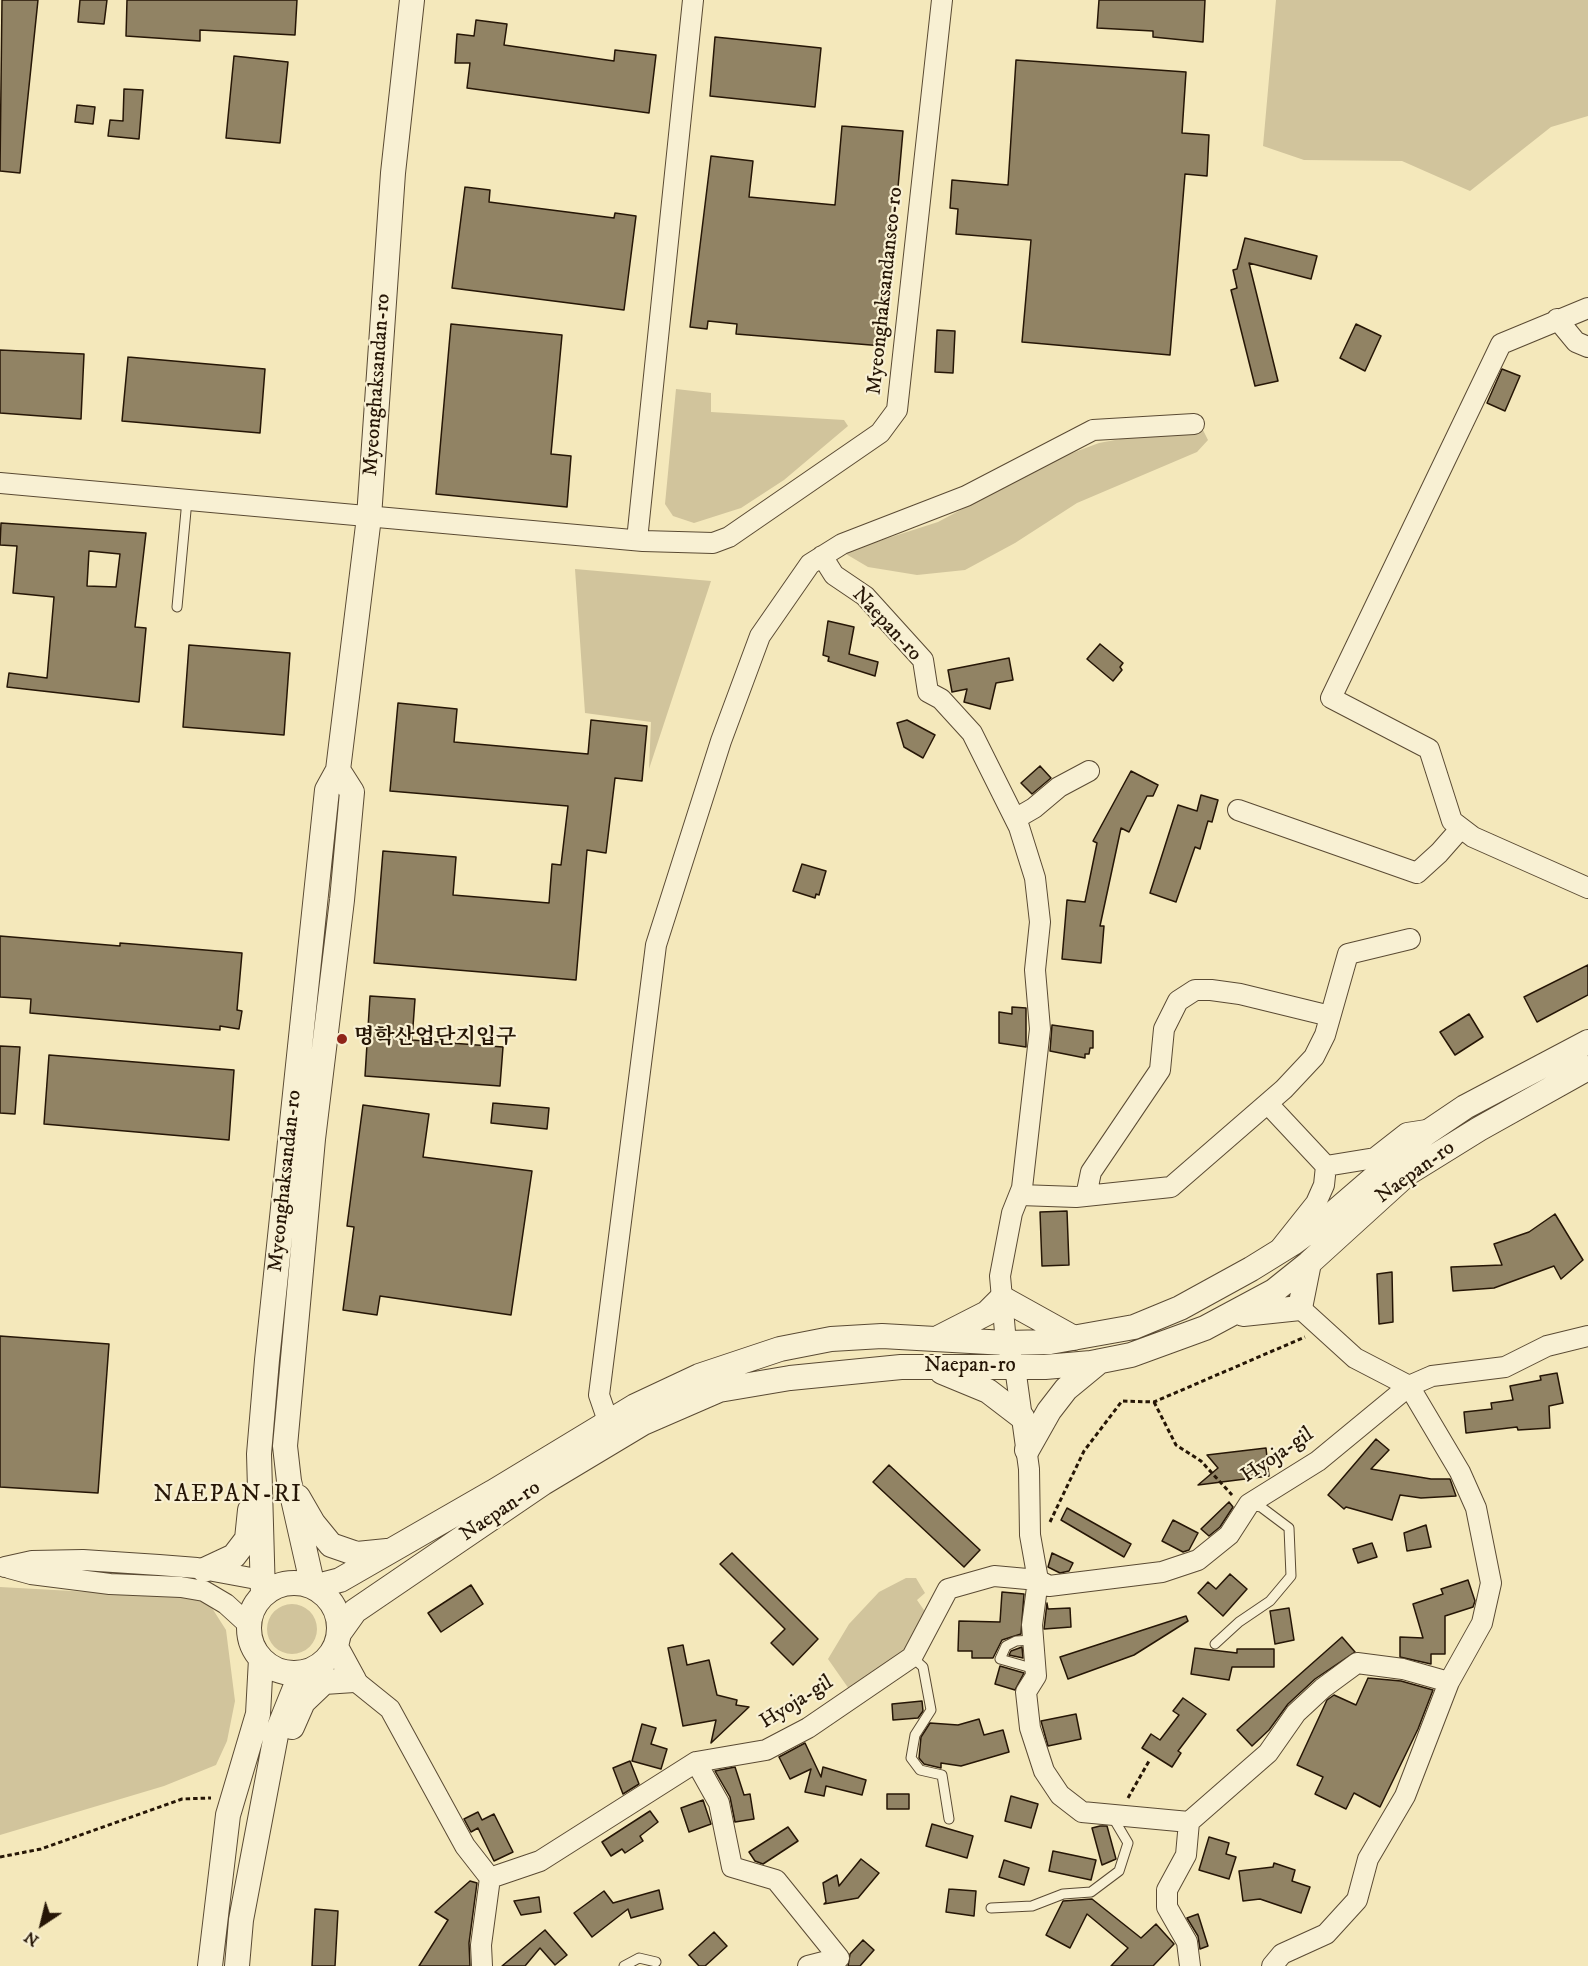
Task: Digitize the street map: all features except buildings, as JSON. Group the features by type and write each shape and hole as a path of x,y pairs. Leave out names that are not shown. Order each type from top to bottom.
{"street":[{"name":"Myeonghaksandan-ro","path":"267,1587 259,1458 327,790 338,770 369,517 393,173 412,0"},
{"path":"637,540 693,0"},
{"name":"Myeonghaksandanseo-ro","path":"0,483 637,540 713,543 729,537 880,433 897,410 942,0"},
{"path":"1588,308 1501,344 1331,698 1429,749 1452,821 1473,837 1588,888"},
{"path":"1557,319 1576,342 1588,347"},
{"path":"608,1421 599,1395 656,945 721,741 760,636 810,564 842,544 966,496 1093,430 1194,424"},
{"name":"Naepan-ro","path":"822,556 834,575 865,596 923,660 928,692 941,699 972,733 1014,819 1035,878 1040,922 1035,970 1041,1029 1020,1195 1012,1213 1000,1275 1006,1343"},
{"name":"Myeonghaksandan-ro","path":"313,1587 289,1481 285,1446 313,1139 342,900 352,792 338,770"},
{"path":"1014,819 1034,808 1059,787 1089,771"},
{"path":"1238,810 1417,873 1461,828"},
{"path":"1020,1195 1086,1196 1171,1187 1268,1104 1314,1057 1330,1016 1348,954 1410,939"},
{"path":"1086,1196 1091,1172 1160,1070 1164,1029 1178,1001 1195,990 1211,990 1240,994 1330,1016"},
{"name":"Naepan-ro","path":"313,1587 340,1580 635,1406 699,1376 780,1349 831,1339 882,1336 1006,1343 1050,1342 1134,1327 1180,1308 1278,1252 1331,1215 1433,1128 1501,1086 1588,1042"},
{"name":"Naepan-ro","path":"338,1639 356,1611 543,1483 643,1423 719,1390 790,1378 928,1367 1016,1367 1100,1361 1166,1344 1220,1320 1274,1291 1309,1263 1408,1173 1479,1129 1588,1068"},
{"path":"1268,1104 1326,1166 1324,1185 1316,1203 1300,1220 1278,1252"},
{"path":"1326,1166 1376,1158 1407,1133 1433,1128"},
{"path":"1300,1308 1309,1263"},
{"path":"938,1338 987,1313 1002,1298 1074,1338"},
{"path":"1220,1320 1257,1311 1300,1308 1355,1358 1409,1386 1460,1472 1476,1508 1491,1583 1482,1623 1449,1682 1405,1796 1368,1859 1357,1900 1326,1934 1282,1954 1272,1966"},
{"name":"Hyoja-gil","path":"490,1878 540,1861 696,1762 766,1750 808,1728 912,1657 948,1589 994,1576 1038,1580 1049,1586 1162,1572 1198,1560 1229,1535 1249,1504 1318,1461 1409,1386 1432,1376 1505,1367 1547,1346 1588,1336"},
{"path":"1006,1343 1016,1367 1027,1450 1030,1535 1038,1580 1032,1625 1036,1676 1026,1692 1030,1728 1044,1771 1060,1795 1082,1812 1189,1822"},
{"path":"1027,1450 1049,1411 1066,1389 1100,1361"},
{"path":"928,1367 988,1391 1022,1417"},
{"path":"204,1570 234,1556 247,1539 259,1458"},
{"path":"289,1481 313,1523 331,1545 357,1554 392,1550"},
{"path":"2,1567 32,1561 83,1560 204,1570 267,1587 291,1582 321,1591 331,1602 338,1616 338,1639 354,1680 390,1709 465,1846 490,1878 481,1945 482,1966"},
{"path":"2,1567 31,1574 110,1584 181,1587 204,1591 226,1604 249,1625"},
{"path":"267,1587 254,1606 249,1625 253,1648 261,1659 286,1673 301,1673 315,1669 327,1659 338,1639"},
{"path":"210,1966 228,1815 258,1714 261,1659"},
{"path":"1190,1966 1187,1942 1167,1907 1167,1890 1186,1855 1189,1822 1268,1753 1296,1713 1323,1688 1357,1663 1403,1669 1449,1682"},
{"path":"237,1966 241,1920 276,1735 301,1673"},
{"path":"259,1832 270,1824 289,1734 303,1702 324,1682 354,1680"},
{"path":"696,1762 719,1803 732,1868 776,1880 839,1958 808,1966"}],"lane":[{"path":"177,607 187,500"},
{"path":"1215,1644 1239,1622 1270,1601 1291,1576 1289,1528 1261,1507 1249,1504"},
{"path":"1033,1640 1016,1641 1006,1646 1000,1659 1035,1669"},
{"path":"912,1657 923,1667 932,1710 915,1735 911,1758 920,1770 942,1774 949,1819"},
{"path":"991,1908 1032,1906 1063,1894 1092,1892 1119,1871 1128,1844 1114,1815"},
{"path":"624,1966 639,1958 656,1962"}],"path":[{"path":"1047,1528 1084,1451 1122,1401 1154,1402 1324,1329"},
{"path":"1154,1402 1176,1445 1201,1461 1235,1498 1249,1504"},
{"path":"1114,1815 1149,1761"},
{"path":"0,1857 41,1849 182,1799 233,1798"}],"shaded area":[{"path":"1276,0 1588,0 1588,116 1551,127 1470,191 1402,161 1304,160 1263,146"},
{"path":"676,389 711,393 711,412 844,420 848,426 784,480 741,508 694,523 673,516 665,504"},
{"path":"1203,430 1208,440 1197,452 1077,503 1015,543 965,570 917,575 868,567 846,554 854,549 938,522 1056,459 1099,443 1152,433"},
{"path":"575,569 711,581 649,769 651,722 585,713"},
{"path":"906,1578 916,1578 925,1593 917,1600 926,1613 904,1654 849,1689 828,1659 849,1624 879,1592"},
{"path":"0,1587 199,1598 212,1608 226,1630 235,1701 227,1741 216,1765 164,1786 0,1835"},
{"path":"292,1604 306,1608 313,1615 317,1629 313,1643 306,1650 292,1654 278,1650 271,1643 267,1629 271,1615 278,1608"}],"place":[{"name":"명학산업단지입구","path":"342,1039"}],"district":[{"name":"NAEPAN-RI","path":"228,1496"}]}
